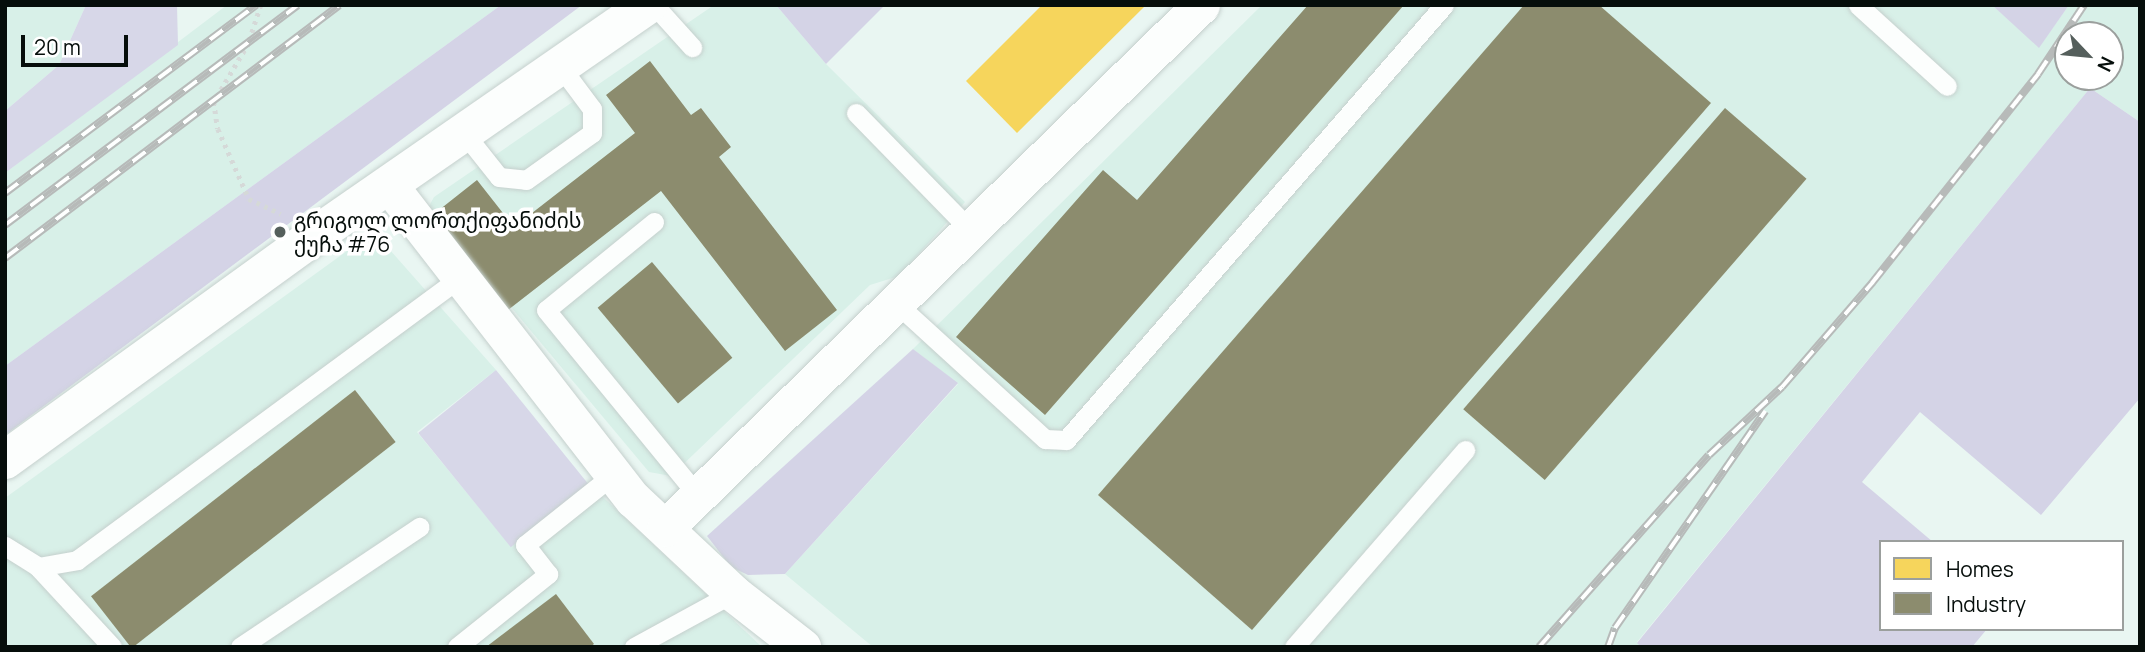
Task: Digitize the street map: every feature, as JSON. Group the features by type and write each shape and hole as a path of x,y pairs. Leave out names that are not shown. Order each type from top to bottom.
{"street":[{"path":"5,460 320,232 648,5"},
{"path":"665,528 1201,5"},
{"path":"389,185 614,474 665,528 733,593 802,647"}],"lane":[{"path":"654,5 692,47"},
{"path":"896,303 1045,439 1066,440 1444,5"},
{"path":"1858,5 1947,86"},
{"path":"464,133 499,177 526,180 592,133 592,109 560,66"},
{"path":"856,113 971,230"},
{"path":"654,222 547,310 698,496"},
{"path":"38,567 77,560 461,277"},
{"path":"1294,647 1465,450"},
{"path":"457,647 548,574 525,545 614,474"},
{"path":"240,647 419,527"},
{"path":"5,546 38,567 112,647"},
{"path":"634,647 733,593"}],"path":[{"path":"261,5 249,43 214,102 218,129 249,199 320,232"}],"shaded area":[{"path":"5,5 86,5 59,65 5,111"},
{"path":"86,5 177,5 178,45 5,173 5,111 59,65"},
{"path":"227,5 501,5 5,366 5,173"},
{"path":"501,5 582,5 5,435 5,366"},
{"path":"714,5 776,5 826,64 965,202 899,276 870,285 671,476 649,472 428,208 434,197"},
{"path":"776,5 885,5 826,64"},
{"path":"1262,5 1992,5 2039,47 2054,26 2054,91 2088,91 1637,642 1641,647 873,647 785,574 958,384 913,349"},
{"path":"1992,5 2069,5 2058,21 2054,21 2054,26 2039,48"},
{"path":"2069,5 2140,5 2140,122 2094,91 2124,91 2124,21 2058,21"},
{"path":"2088,91 2094,91 2140,122 2140,398 2041,515 1920,412 1862,482 1931,540 1879,540 1879,631 1985,631 1972,647 1641,647 1637,643"},
{"path":"358,243 390,250 496,370 417,432 508,543 589,484 762,647 5,647 5,498"},
{"path":"913,349 958,383 785,574 748,575 731,567 707,536"},
{"path":"496,370 589,484 511,547 418,433"}],"building: Homes":[{"path":"1042,5 1146,5 1017,133 966,81"}],"building: Industry":[{"path":"1308,5 1404,5 1045,415 956,337 1103,170 1137,200"},
{"path":"1524,5 1599,5 1711,103 1252,630 1098,495"},
{"path":"650,61 691,115 701,108 731,147 719,157 837,310 785,351 661,191 508,310 434,214 477,180 514,227 635,133 606,95"},
{"path":"1725,108 1807,179 1545,480 1463,409"},
{"path":"652,262 732,358 678,403 598,308"},
{"path":"355,390 396,442 133,647 91,596"},
{"path":"556,594 594,644 590,647 486,647"}],"railway":[{"path":"5,193 256,5"},
{"path":"5,225 298,5"},
{"path":"5,258 339,5"},
{"path":"1539,647 1709,455 1782,387 1872,283 2038,74 2084,5"},
{"path":"1608,647 1615,628 1765,411"}],"place":[{"name":"გრიგოლ ლორთქიფანიძის ქუჩა #76","path":"280,232"}]}
